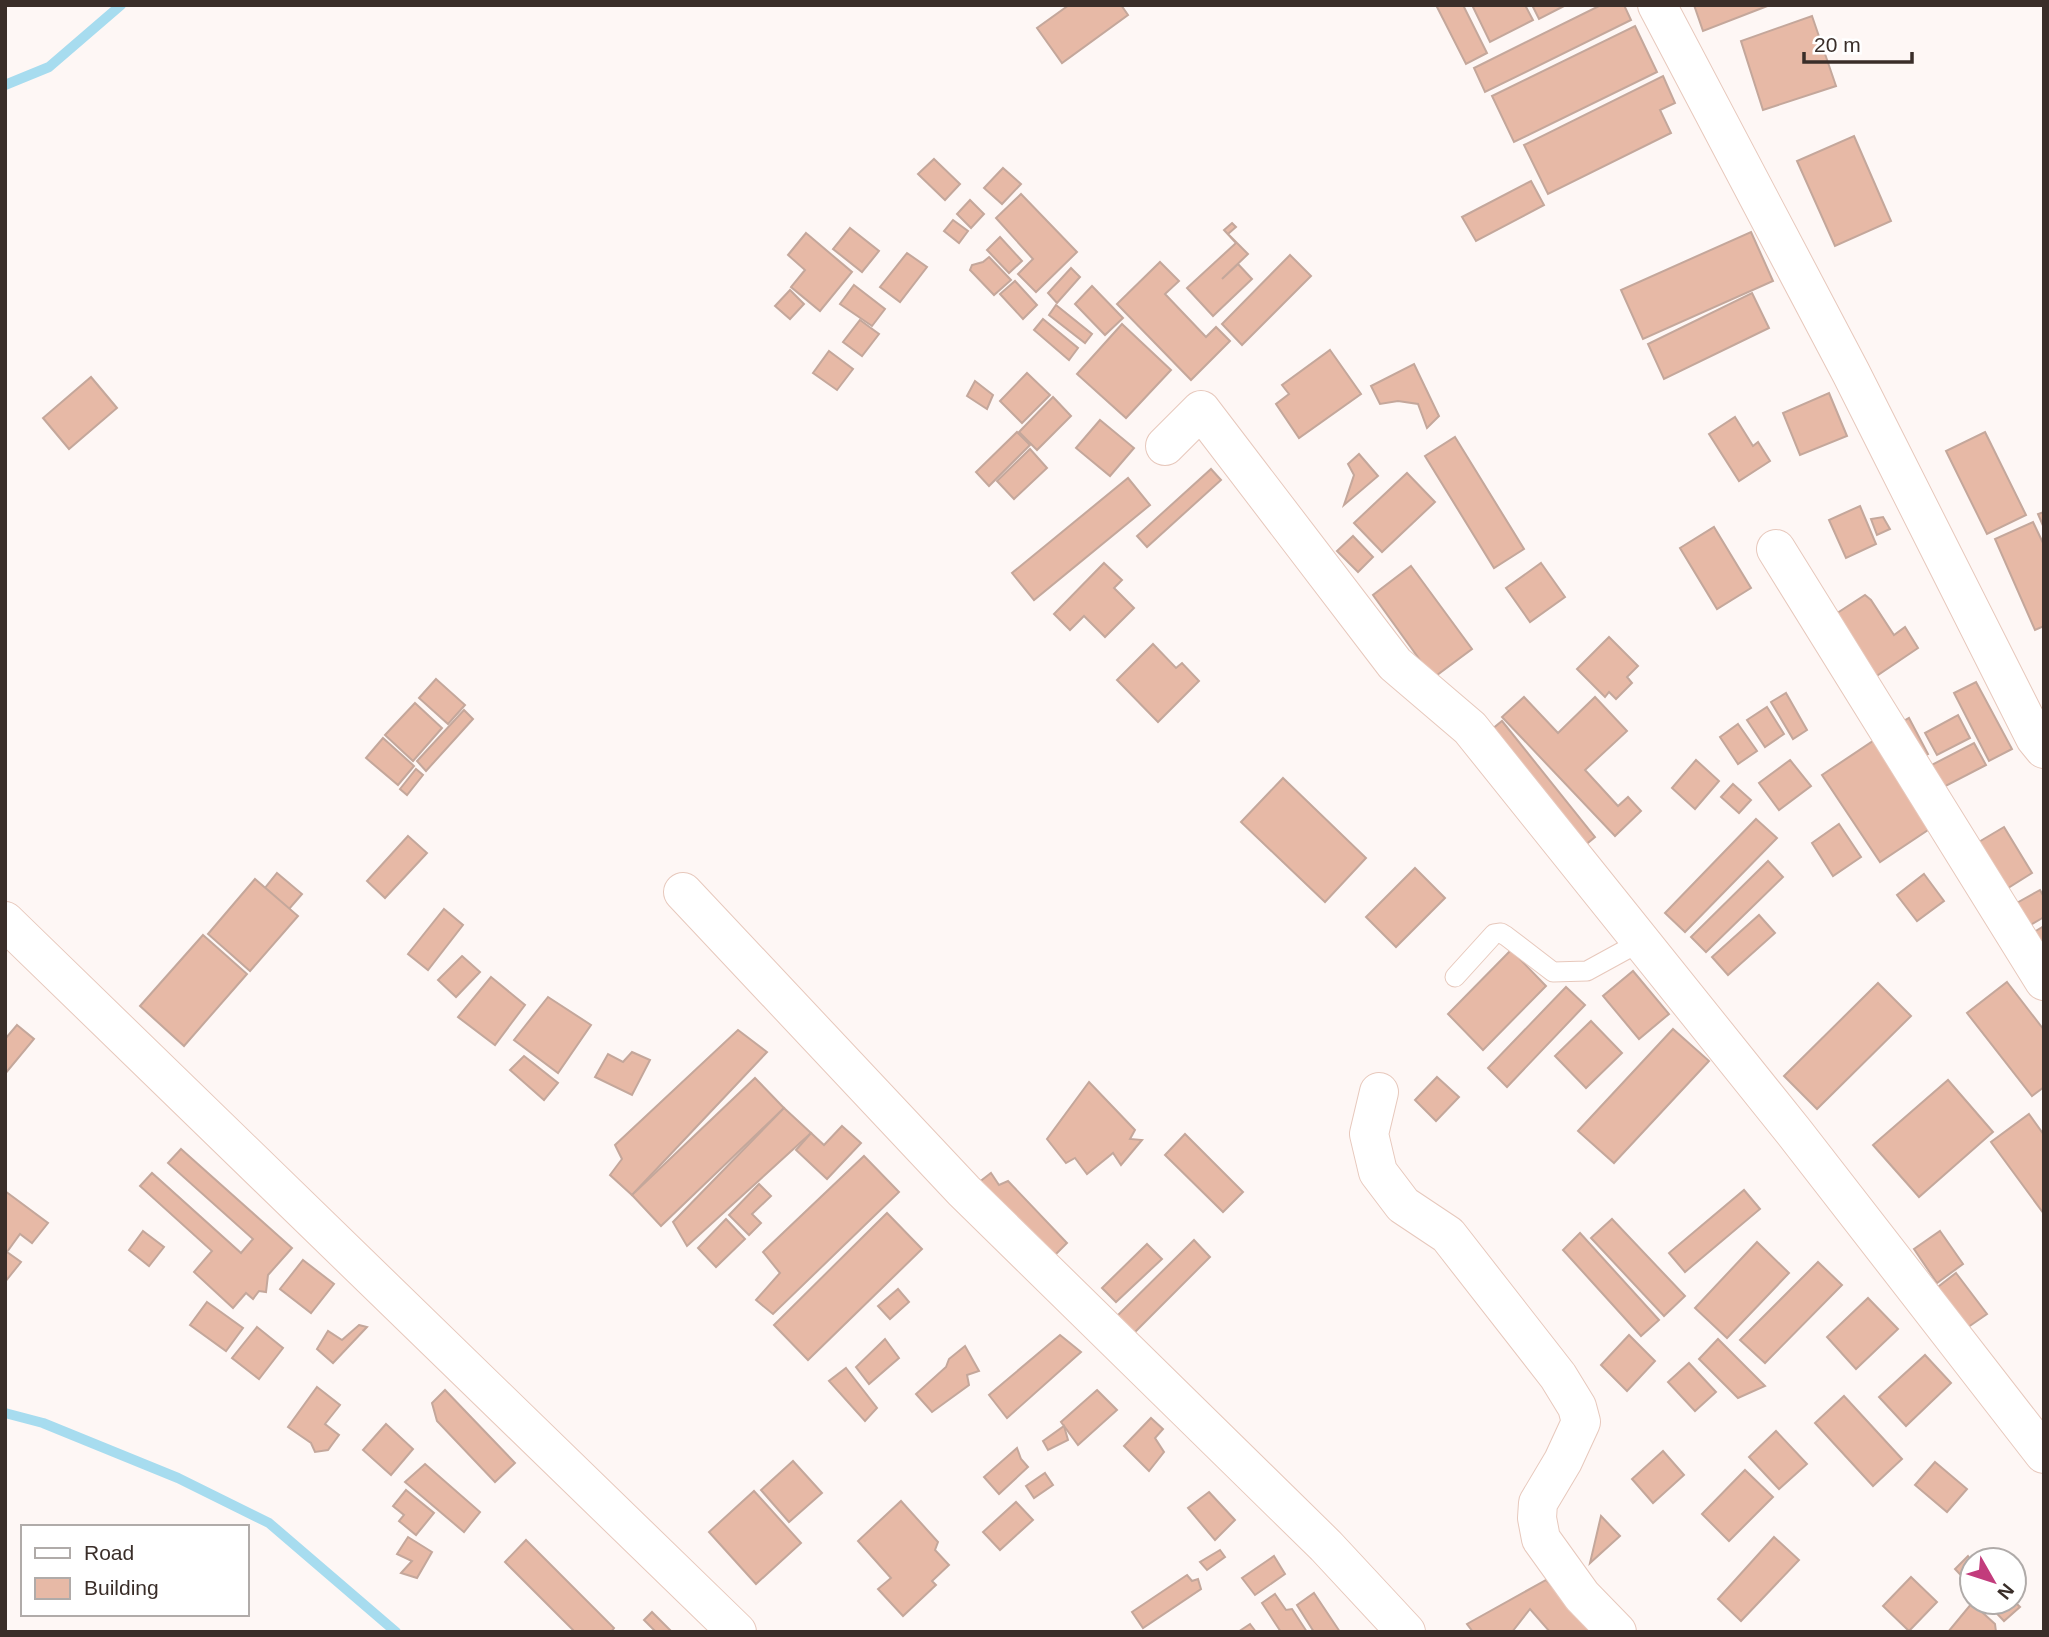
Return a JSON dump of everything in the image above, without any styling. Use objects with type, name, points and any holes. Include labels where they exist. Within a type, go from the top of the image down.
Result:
[{"type":"street","points":[[1657,5],[1851,373],[2035,738],[2044,749]]},
{"type":"street","points":[[1802,225],[1961,540],[2044,712]]},
{"type":"street","points":[[1165,446],[1200,410],[1395,664],[1470,728],[1794,1132],[2044,1454]]},
{"type":"street","points":[[1776,549],[2044,981]]},
{"type":"street","points":[[683,892],[964,1191],[1326,1546],[1406,1632]]},
{"type":"street","points":[[5,921],[737,1632]]},
{"type":"street","points":[[1379,1091],[1369,1134],[1378,1172],[1403,1205],[1448,1235],[1558,1376],[1577,1407],[1581,1422],[1563,1461],[1538,1503],[1537,1518],[1541,1539],[1582,1596],[1616,1632]]},
{"type":"lane","points":[[1455,977],[1494,934],[1502,933],[1553,972],[1587,971],[1640,942]]},
{"type":"building","points":[[1069,5],[1121,5],[1128,15],[1062,63],[1037,28]]},
{"type":"building","points":[[1436,5],[1463,5],[1487,53],[1466,64]]},
{"type":"building","points":[[1472,5],[1525,5],[1533,20],[1490,42]]},
{"type":"building","points":[[1532,5],[1566,5],[1539,19]]},
{"type":"building","points":[[1601,5],[1624,5],[1631,20],[1485,92],[1474,68]]},
{"type":"building","points":[[1694,5],[1770,5],[1703,31]]},
{"type":"building","points":[[1812,16],[1836,86],[1763,110],[1741,41]]},
{"type":"building","points":[[1635,26],[1657,72],[1514,142],[1492,96]]},
{"type":"building","points":[[1663,76],[1675,103],[1660,110],[1671,133],[1548,194],[1524,145]]},
{"type":"building","points":[[1854,136],[1891,221],[1835,246],[1797,161]]},
{"type":"building","points":[[934,159],[960,184],[945,200],[918,174]]},
{"type":"building","points":[[1003,168],[1021,184],[1002,204],[984,188]]},
{"type":"building","points":[[1531,181],[1544,205],[1476,241],[1462,217]]},
{"type":"building","points":[[1021,194],[1077,252],[1036,292],[1018,274],[1033,259],[996,218]]},
{"type":"building","points":[[970,200],[984,214],[971,228],[957,214]]},
{"type":"building","points":[[953,220],[968,231],[959,243],[944,231]]},
{"type":"building","points":[[1232,223],[1236,227],[1228,234],[1248,254],[1222,279],[1238,264],[1252,279],[1213,316],[1187,288],[1236,243],[1224,230]]},
{"type":"building","points":[[850,228],[879,251],[862,272],[833,249]]},
{"type":"building","points":[[1751,232],[1773,281],[1643,339],[1621,290]]},
{"type":"building","points":[[806,233],[852,272],[820,311],[791,287],[805,270],[788,255]]},
{"type":"building","points":[[1000,237],[1022,261],[1009,273],[987,250]]},
{"type":"building","points":[[907,253],[927,267],[900,302],[880,287]]},
{"type":"building","points":[[1290,255],[1311,276],[1242,345],[1222,324]]},
{"type":"building","points":[[989,257],[1011,280],[994,295],[970,270],[972,265]]},
{"type":"building","points":[[1160,262],[1179,281],[1165,294],[1206,337],[1216,327],[1230,341],[1191,380],[1117,304]]},
{"type":"building","points":[[1071,268],[1080,277],[1057,303],[1048,293]]},
{"type":"building","points":[[1015,281],[1037,305],[1023,319],[1000,294]]},
{"type":"building","points":[[854,285],[885,309],[872,326],[840,304]]},
{"type":"building","points":[[1092,286],[1123,318],[1105,335],[1075,304]]},
{"type":"building","points":[[790,290],[804,304],[790,319],[775,306]]},
{"type":"building","points":[[1752,293],[1769,328],[1664,379],[1648,344]]},
{"type":"building","points":[[1056,305],[1092,334],[1085,343],[1049,315]]},
{"type":"building","points":[[1043,319],[1078,348],[1069,360],[1034,330]]},
{"type":"building","points":[[860,320],[879,334],[862,356],[843,342]]},
{"type":"building","points":[[1122,324],[1171,370],[1126,418],[1077,374]]},
{"type":"building","points":[[1330,350],[1361,394],[1299,438],[1276,404],[1289,394],[1282,385]]},
{"type":"building","points":[[829,351],[853,369],[837,390],[813,373]]},
{"type":"building","points":[[1414,364],[1439,416],[1427,428],[1418,404],[1398,401],[1380,404],[1371,386]]},
{"type":"building","points":[[1027,373],[1050,395],[1022,423],[1000,401]]},
{"type":"building","points":[[91,377],[117,408],[69,449],[43,418]]},
{"type":"building","points":[[975,381],[993,395],[987,409],[967,396]]},
{"type":"building","points":[[1829,393],[1847,436],[1800,455],[1783,413]]},
{"type":"building","points":[[1053,397],[1071,416],[1037,450],[1019,432]]},
{"type":"building","points":[[1735,417],[1753,446],[1758,442],[1770,461],[1739,481],[1709,434]]},
{"type":"building","points":[[1100,420],[1134,448],[1110,476],[1076,448]]},
{"type":"building","points":[[1017,432],[1030,445],[989,486],[976,472]]},
{"type":"building","points":[[1985,432],[2026,515],[1987,534],[1946,451]]},
{"type":"building","points":[[1455,437],[1524,549],[1494,568],[1425,456]]},
{"type":"building","points":[[1030,449],[1047,468],[1014,499],[997,481]]},
{"type":"building","points":[[1359,454],[1378,476],[1344,505],[1354,475],[1348,464]]},
{"type":"building","points":[[1211,469],[1221,480],[1147,547],[1137,536]]},
{"type":"building","points":[[1407,473],[1435,502],[1382,552],[1354,523]]},
{"type":"building","points":[[1128,478],[1150,505],[1034,600],[1012,573]]},
{"type":"building","points":[[1860,506],[1876,544],[1846,558],[1829,520]]},
{"type":"building","points":[[2044,512],[2044,528],[2038,514]]},
{"type":"building","points":[[1883,517],[1890,529],[1877,535],[1871,519]]},
{"type":"building","points":[[2033,522],[2044,545],[2044,626],[2035,630],[1995,539]]},
{"type":"building","points":[[1714,527],[1751,588],[1717,609],[1680,548]]},
{"type":"building","points":[[1353,536],[1373,557],[1358,572],[1337,551]]},
{"type":"building","points":[[1104,563],[1122,580],[1114,588],[1134,608],[1105,637],[1084,616],[1070,630],[1054,614]]},
{"type":"building","points":[[1541,563],[1565,597],[1530,622],[1506,588]]},
{"type":"building","points":[[1411,566],[1472,649],[1433,678],[1373,595]]},
{"type":"building","points":[[1865,595],[1894,635],[1905,627],[1918,648],[1869,681],[1828,619]]},
{"type":"building","points":[[1609,637],[1638,666],[1627,677],[1632,683],[1616,699],[1609,692],[1605,697],[1577,669]]},
{"type":"building","points":[[1153,644],[1176,668],[1182,663],[1199,681],[1158,722],[1117,680]]},
{"type":"building","points":[[436,679],[465,705],[448,724],[419,698]]},
{"type":"building","points":[[1976,682],[2012,749],[1989,761],[1954,693]]},
{"type":"building","points":[[1786,693],[1807,730],[1793,739],[1771,702]]},
{"type":"building","points":[[1524,697],[1558,733],[1595,697],[1627,731],[1585,770],[1618,806],[1628,797],[1641,811],[1615,836],[1502,717]]},
{"type":"building","points":[[415,703],[442,728],[413,761],[385,735]]},
{"type":"building","points":[[1767,707],[1784,734],[1765,747],[1747,720]]},
{"type":"building","points":[[464,710],[473,719],[426,771],[417,761]]},
{"type":"building","points":[[1958,715],[1970,738],[1937,755],[1925,733]]},
{"type":"building","points":[[1909,718],[1928,754],[1915,761],[1895,726]]},
{"type":"building","points":[[1502,721],[1595,837],[1578,851],[1485,735]]},
{"type":"building","points":[[1738,724],[1757,751],[1738,764],[1720,737]]},
{"type":"building","points":[[383,738],[414,766],[398,785],[366,758]]},
{"type":"building","points":[[1873,741],[1931,828],[1880,862],[1822,775]]},
{"type":"building","points":[[1974,743],[1986,765],[1936,791],[1924,769]]},
{"type":"building","points":[[1696,760],[1719,781],[1695,809],[1672,788]]},
{"type":"building","points":[[1790,760],[1811,786],[1779,810],[1759,783]]},
{"type":"building","points":[[416,769],[423,775],[407,795],[400,789]]},
{"type":"building","points":[[1283,778],[1366,858],[1325,902],[1241,822]]},
{"type":"building","points":[[1733,784],[1751,800],[1739,813],[1721,797]]},
{"type":"building","points":[[1756,819],[1777,838],[1685,932],[1665,913]]},
{"type":"building","points":[[1839,824],[1861,857],[1833,876],[1812,843]]},
{"type":"building","points":[[2004,827],[2032,873],[2000,893],[1972,846]]},
{"type":"building","points":[[408,836],[427,853],[385,898],[367,881]]},
{"type":"building","points":[[1768,861],[1783,877],[1706,952],[1691,937]]},
{"type":"building","points":[[1415,868],[1445,898],[1396,947],[1366,917]]},
{"type":"building","points":[[277,873],[302,894],[289,909],[265,888]]},
{"type":"building","points":[[1924,874],[1944,901],[1917,921],[1897,895]]},
{"type":"building","points":[[255,879],[298,916],[250,971],[208,934]]},
{"type":"building","points":[[2040,890],[2044,897],[2044,917],[2027,927],[2013,905]]},
{"type":"building","points":[[444,909],[463,925],[428,970],[408,954]]},
{"type":"building","points":[[1759,915],[1775,933],[1728,975],[1712,957]]},
{"type":"building","points":[[2044,926],[2044,950],[2034,932]]},
{"type":"building","points":[[203,935],[247,974],[184,1046],[140,1006]]},
{"type":"building","points":[[1511,950],[1546,986],[1483,1050],[1448,1014]]},
{"type":"building","points":[[462,956],[480,972],[456,997],[438,980]]},
{"type":"building","points":[[1633,971],[1669,1014],[1639,1039],[1603,996]]},
{"type":"building","points":[[491,977],[525,1005],[495,1045],[458,1017]]},
{"type":"building","points":[[2007,982],[2044,1030],[2044,1087],[2032,1096],[1967,1013]]},
{"type":"building","points":[[1878,983],[1911,1016],[1817,1109],[1784,1076]]},
{"type":"building","points":[[1566,987],[1585,1005],[1507,1087],[1488,1068]]},
{"type":"building","points":[[548,997],[591,1025],[558,1073],[514,1040]]},
{"type":"building","points":[[1591,1021],[1622,1053],[1586,1088],[1555,1056]]},
{"type":"building","points":[[17,1025],[34,1039],[5,1074],[5,1039]]},
{"type":"building","points":[[1673,1029],[1709,1061],[1614,1163],[1578,1131]]},
{"type":"building","points":[[738,1030],[767,1052],[632,1195],[610,1175],[622,1159],[615,1145]]},
{"type":"building","points":[[632,1052],[650,1060],[632,1095],[595,1077],[608,1054],[623,1062]]},
{"type":"building","points":[[524,1056],[558,1083],[544,1100],[510,1070]]},
{"type":"building","points":[[1437,1077],[1459,1097],[1436,1121],[1415,1100]]},
{"type":"building","points":[[755,1078],[784,1108],[661,1226],[632,1195]]},
{"type":"building","points":[[1948,1080],[1993,1132],[1919,1197],[1873,1145]]},
{"type":"building","points":[[1089,1082],[1135,1130],[1130,1139],[1142,1140],[1121,1165],[1113,1153],[1087,1174],[1075,1158],[1066,1163],[1047,1139]]},
{"type":"building","points":[[784,1108],[811,1133],[687,1246],[673,1222]]},
{"type":"building","points":[[2029,1114],[2044,1135],[2044,1214],[1991,1142]]},
{"type":"building","points":[[842,1126],[861,1143],[827,1179],[796,1150],[811,1133],[824,1145]]},
{"type":"building","points":[[1185,1134],[1243,1192],[1223,1212],[1165,1155]]},
{"type":"building","points":[[181,1149],[292,1248],[268,1275],[266,1292],[259,1291],[253,1299],[246,1293],[233,1308],[194,1272],[212,1251],[140,1186],[152,1173],[241,1253],[253,1239],[168,1163]]},
{"type":"building","points":[[864,1156],[899,1192],[773,1314],[756,1300],[780,1273],[763,1252]]},
{"type":"building","points":[[991,1173],[999,1185],[1008,1181],[1067,1243],[1047,1263],[974,1186]]},
{"type":"building","points":[[759,1184],[771,1196],[752,1214],[761,1223],[749,1235],[729,1215]]},
{"type":"building","points":[[1744,1190],[1760,1209],[1685,1272],[1669,1253]]},
{"type":"building","points":[[5,1191],[48,1223],[32,1243],[20,1234],[7,1252],[21,1262],[5,1282]]},
{"type":"building","points":[[887,1213],[922,1249],[808,1360],[774,1325]]},
{"type":"building","points":[[726,1219],[745,1239],[716,1267],[698,1248]]},
{"type":"building","points":[[1612,1219],[1685,1296],[1664,1316],[1591,1238]]},
{"type":"building","points":[[143,1231],[164,1247],[149,1266],[129,1250]]},
{"type":"building","points":[[1940,1231],[1963,1264],[1937,1283],[1914,1249]]},
{"type":"building","points":[[1580,1233],[1659,1320],[1641,1336],[1563,1250]]},
{"type":"building","points":[[1194,1240],[1210,1257],[1130,1337],[1113,1320]]},
{"type":"building","points":[[1757,1242],[1789,1273],[1727,1338],[1695,1308]]},
{"type":"building","points":[[1147,1244],[1162,1259],[1116,1302],[1102,1288]]},
{"type":"building","points":[[303,1260],[334,1284],[311,1313],[280,1289]]},
{"type":"building","points":[[1818,1262],[1842,1285],[1765,1363],[1740,1340]]},
{"type":"building","points":[[1956,1273],[1987,1314],[1964,1330],[1934,1290]]},
{"type":"building","points":[[898,1289],[909,1302],[890,1319],[878,1306]]},
{"type":"building","points":[[1868,1298],[1898,1329],[1856,1369],[1827,1337]]},
{"type":"building","points":[[207,1302],[243,1328],[226,1351],[190,1325]]},
{"type":"building","points":[[359,1325],[367,1327],[333,1363],[317,1349],[328,1331],[342,1340]]},
{"type":"building","points":[[257,1327],[283,1348],[259,1379],[232,1358]]},
{"type":"building","points":[[1060,1335],[1081,1352],[1007,1418],[989,1395]]},
{"type":"building","points":[[1629,1335],[1655,1361],[1627,1391],[1601,1365]]},
{"type":"building","points":[[885,1339],[899,1358],[869,1384],[856,1367]]},
{"type":"building","points":[[1718,1339],[1765,1386],[1738,1398],[1699,1359]]},
{"type":"building","points":[[965,1346],[979,1371],[967,1375],[969,1385],[932,1412],[916,1394]]},
{"type":"building","points":[[1925,1355],[1951,1383],[1906,1426],[1879,1397]]},
{"type":"building","points":[[1689,1363],[1716,1392],[1695,1411],[1668,1382]]},
{"type":"building","points":[[846,1368],[877,1408],[865,1421],[829,1381]]},
{"type":"building","points":[[317,1387],[340,1405],[325,1424],[339,1435],[328,1450],[315,1452],[311,1443],[288,1427]]},
{"type":"building","points":[[445,1390],[515,1463],[495,1482],[437,1421],[432,1403]]},
{"type":"building","points":[[1097,1390],[1117,1410],[1078,1445],[1061,1422]]},
{"type":"building","points":[[1844,1396],[1902,1459],[1873,1486],[1815,1423]]},
{"type":"building","points":[[1151,1418],[1163,1429],[1155,1438],[1164,1452],[1149,1471],[1124,1446]]},
{"type":"building","points":[[386,1424],[413,1449],[391,1475],[363,1450]]},
{"type":"building","points":[[1064,1426],[1068,1440],[1048,1450],[1043,1441]]},
{"type":"building","points":[[1776,1431],[1807,1464],[1779,1489],[1749,1457]]},
{"type":"building","points":[[1017,1448],[1028,1467],[999,1494],[984,1477]]},
{"type":"building","points":[[1663,1451],[1684,1475],[1653,1503],[1632,1479]]},
{"type":"building","points":[[793,1461],[822,1493],[789,1522],[761,1490]]},
{"type":"building","points":[[1935,1462],[1967,1489],[1947,1512],[1915,1485]]},
{"type":"building","points":[[425,1464],[480,1512],[464,1532],[405,1482]]},
{"type":"building","points":[[1745,1470],[1773,1497],[1729,1541],[1702,1514]]},
{"type":"building","points":[[1045,1473],[1053,1485],[1034,1498],[1026,1486]]},
{"type":"building","points":[[406,1490],[434,1513],[416,1535],[399,1521],[404,1515],[393,1506]]},
{"type":"building","points":[[754,1491],[801,1543],[756,1584],[709,1532]]},
{"type":"building","points":[[1209,1492],[1235,1520],[1215,1540],[1188,1508]]},
{"type":"building","points":[[901,1501],[938,1542],[935,1550],[949,1565],[932,1581],[936,1585],[903,1616],[878,1589],[891,1578],[858,1541]]},
{"type":"building","points":[[1016,1502],[1033,1520],[1000,1550],[983,1532]]},
{"type":"building","points":[[1601,1516],[1620,1536],[1590,1563]]},
{"type":"building","points":[[408,1537],[432,1552],[417,1578],[401,1573],[412,1561],[397,1554]]},
{"type":"building","points":[[1774,1537],[1799,1560],[1741,1621],[1718,1599]]},
{"type":"building","points":[[526,1540],[614,1628],[611,1632],[575,1632],[505,1562]]},
{"type":"building","points":[[1220,1550],[1225,1557],[1207,1570],[1200,1562]]},
{"type":"building","points":[[1274,1556],[1285,1574],[1255,1595],[1242,1578]]},
{"type":"building","points":[[1187,1575],[1192,1581],[1198,1579],[1201,1589],[1143,1628],[1132,1612]]},
{"type":"building","points":[[1911,1577],[1937,1602],[1909,1631],[1883,1606]]},
{"type":"building","points":[[1546,1580],[1593,1632],[1550,1632],[1530,1609],[1512,1632],[1473,1632],[1467,1624]]},
{"type":"building","points":[[1314,1593],[1340,1632],[1314,1632],[1297,1605]]},
{"type":"building","points":[[1275,1594],[1286,1610],[1292,1609],[1307,1632],[1281,1632],[1262,1603]]},
{"type":"building","points":[[652,1612],[672,1632],[652,1632],[654,1630],[644,1620]]},
{"type":"building","points":[[1961,1616],[1986,1616],[1995,1624],[1996,1632],[1948,1632]]},
{"type":"building","points":[[1250,1624],[1256,1632],[1238,1632]]},
{"type":"waterway","points":[[5,85],[49,67],[121,5]]},
{"type":"waterway","points":[[5,1413],[43,1423],[178,1478],[269,1523],[396,1632]]}]
